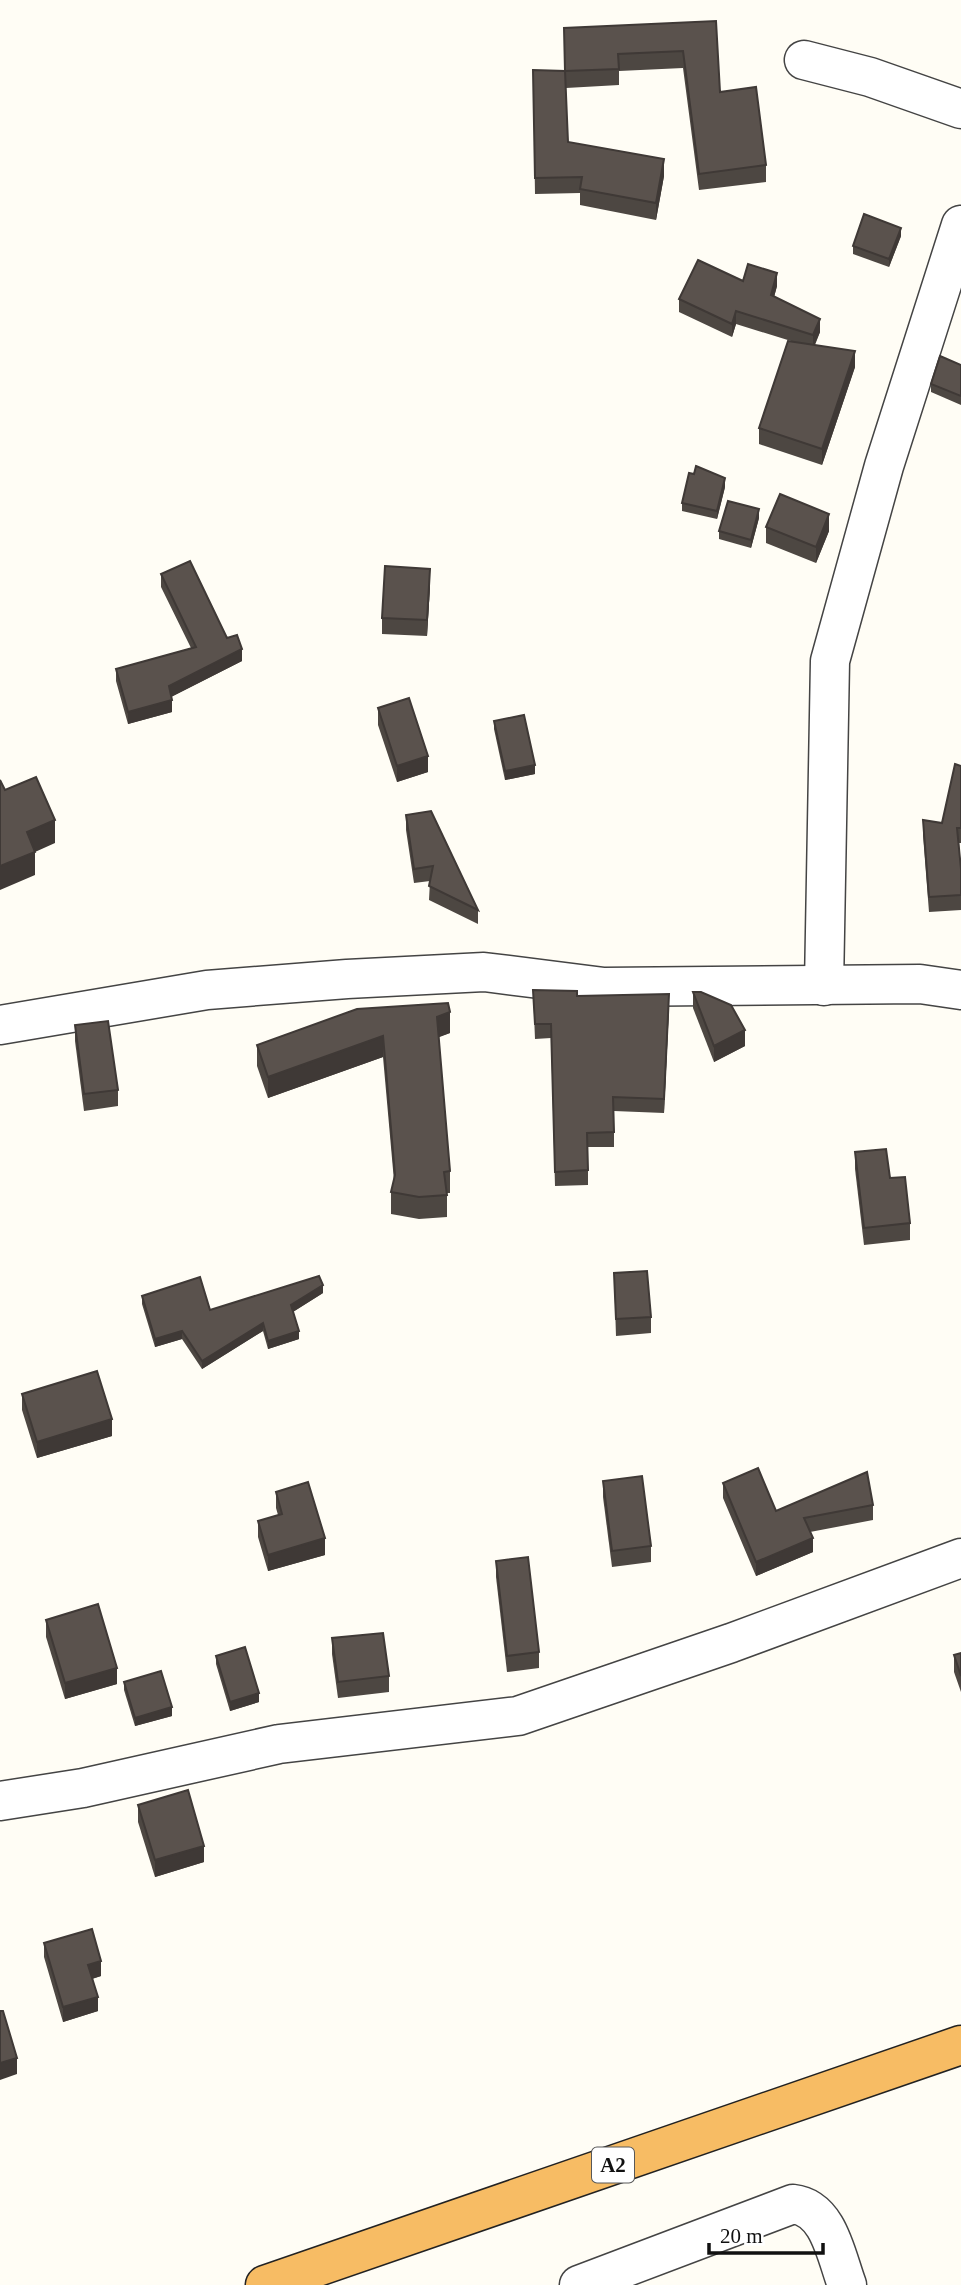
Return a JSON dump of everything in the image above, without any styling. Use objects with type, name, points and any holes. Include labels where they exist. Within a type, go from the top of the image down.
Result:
[{"type":"highway","name":"A2","points":[[265,2285],[961,2045]]},
{"type":"street","points":[[804,61],[870,77],[961,109]]},
{"type":"street","points":[[824,986],[830,662],[884,466],[961,225]]},
{"type":"street","points":[[0,1025],[207,990],[484,972],[604,987],[920,984],[961,990]]},
{"type":"street","points":[[0,1801],[83,1788],[279,1744],[518,1716],[731,1643],[961,1558]]},
{"type":"street","points":[[579,2285],[793,2204],[811,2209],[823,2220],[847,2285]]},
{"type":"building","points":[[716,21],[720,92],[756,87],[766,165],[699,174],[683,51],[618,54],[619,69],[565,71],[564,28]]},
{"type":"building","points":[[533,70],[565,71],[568,142],[664,159],[656,203],[580,189],[582,177],[535,178]]},
{"type":"building","points":[[864,214],[901,228],[889,259],[853,246]]},
{"type":"building","points":[[698,260],[743,281],[748,264],[777,273],[771,295],[820,319],[813,335],[736,311],[732,324],[679,299]]},
{"type":"building","points":[[788,341],[855,351],[822,449],[759,428]]},
{"type":"building","points":[[940,356],[961,365],[961,396],[931,384]]},
{"type":"building","points":[[696,466],[725,478],[717,511],[682,503],[689,473],[694,474]]},
{"type":"building","points":[[780,494],[829,514],[816,547],[766,527]]},
{"type":"building","points":[[728,501],[759,509],[751,540],[719,531]]},
{"type":"building","points":[[190,561],[227,638],[237,635],[242,649],[169,686],[172,700],[128,712],[116,669],[196,647],[161,574]]},
{"type":"building","points":[[385,566],[430,569],[427,620],[382,618]]},
{"type":"building","points":[[409,698],[428,756],[397,766],[378,708]]},
{"type":"building","points":[[524,715],[535,765],[505,771],[494,721]]},
{"type":"building","points":[[955,764],[961,766],[961,828],[957,828],[961,895],[929,897],[923,820],[942,823]]},
{"type":"building","points":[[36,777],[55,820],[27,832],[35,852],[0,866],[0,780],[5,790]]},
{"type":"building","points":[[431,811],[478,910],[429,886],[433,866],[414,869],[406,815]]},
{"type":"building","points":[[533,990],[577,991],[577,996],[669,994],[664,1099],[613,1097],[614,1132],[587,1133],[588,1170],[555,1172],[551,1024],[535,1024]]},
{"type":"building","points":[[693,992],[701,992],[731,1005],[745,1030],[714,1046]]},
{"type":"building","points":[[448,1003],[450,1012],[437,1017],[450,1171],[444,1172],[447,1195],[419,1197],[391,1192],[395,1175],[383,1036],[268,1077],[257,1045],[357,1009]]},
{"type":"building","points":[[108,1021],[118,1090],[84,1094],[75,1025]]},
{"type":"building","points":[[886,1149],[890,1178],[905,1177],[910,1223],[864,1228],[855,1152]]},
{"type":"building","points":[[647,1271],[651,1317],[616,1319],[614,1273]]},
{"type":"building","points":[[319,1276],[323,1285],[291,1305],[299,1331],[268,1341],[263,1323],[202,1361],[182,1331],[155,1339],[142,1296],[200,1277],[210,1310]]},
{"type":"building","points":[[97,1371],[112,1419],[37,1442],[22,1394]]},
{"type":"building","points":[[758,1468],[776,1511],[867,1472],[873,1505],[804,1518],[813,1538],[756,1562],[723,1483]]},
{"type":"building","points":[[642,1476],[651,1546],[612,1551],[603,1481]]},
{"type":"building","points":[[308,1482],[325,1538],[268,1555],[258,1521],[282,1514],[276,1492]]},
{"type":"building","points":[[528,1557],[539,1652],[507,1656],[496,1561]]},
{"type":"building","points":[[98,1604],[117,1668],[65,1683],[46,1620]]},
{"type":"building","points":[[383,1633],[389,1676],[338,1682],[332,1638]]},
{"type":"building","points":[[245,1647],[259,1693],[230,1702],[216,1656]]},
{"type":"building","points":[[961,1653],[961,1676],[954,1655]]},
{"type":"building","points":[[161,1671],[172,1707],[135,1718],[124,1682]]},
{"type":"building","points":[[188,1790],[204,1846],[155,1860],[138,1805]]},
{"type":"building","points":[[92,1929],[101,1961],[88,1965],[98,1997],[63,2007],[44,1943]]},
{"type":"building","points":[[0,2011],[3,2011],[17,2058],[0,2063]]}]
